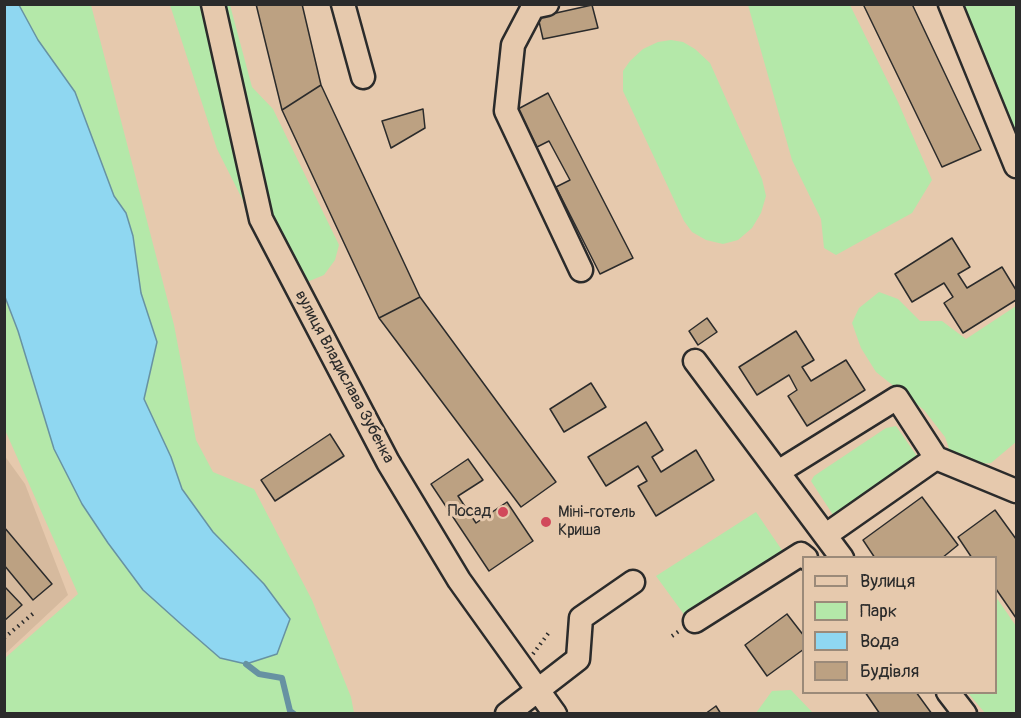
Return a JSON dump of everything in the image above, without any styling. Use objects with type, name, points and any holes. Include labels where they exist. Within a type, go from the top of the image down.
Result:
[{"type":"street","name":"вулиця Владислава Зубенка","points":[[213,4],[261,219],[388,462],[459,580],[555,714]]},
{"type":"street","points":[[343,4],[363,77]]},
{"type":"street","points":[[547,4],[533,7],[513,45],[506,111],[581,270]]},
{"type":"street","points":[[950,4],[1017,166]]},
{"type":"street","points":[[695,361],[841,556]]},
{"type":"street","points":[[778,472],[897,398],[936,458],[1017,491]]},
{"type":"street","points":[[825,535],[936,458]]},
{"type":"street","points":[[695,621],[801,554],[804,556]]},
{"type":"street","points":[[507,714],[578,659],[581,618],[633,582]]},
{"type":"street","points":[[949,694],[965,714]]},
{"type":"path","points":[[4,638],[35,612]]},
{"type":"path","points":[[540,646],[550,631]]},
{"type":"shaded area","points":[[4,455],[25,484],[68,595],[5,654]]},
{"type":"green space","points":[[19,5],[91,5],[174,325],[196,440],[213,472],[254,489],[312,600],[351,697],[354,713],[5,713],[5,658],[78,594],[5,430],[4,297],[18,331],[54,449],[82,504],[145,592],[220,658],[264,584],[213,532],[182,489],[171,457],[144,399],[157,342],[141,293],[133,236],[126,213],[114,196],[75,92],[38,40]]},
{"type":"green space","points":[[170,5],[230,5],[252,87],[273,109],[339,245],[335,260],[324,275],[289,287],[217,149]]},
{"type":"green space","points":[[748,5],[850,5],[898,102],[932,180],[912,213],[836,255],[824,248],[821,219],[792,160]]},
{"type":"green space","points":[[954,5],[1016,5],[1016,143]]},
{"type":"green space","points":[[671,40],[683,42],[695,49],[710,63],[762,179],[766,196],[761,213],[752,228],[738,240],[723,244],[706,240],[692,232],[684,221],[623,91],[623,71],[630,61],[643,49],[658,42]]},
{"type":"green space","points":[[879,292],[898,299],[920,321],[942,321],[966,339],[1016,306],[1016,442],[991,463],[964,465],[952,457],[945,437],[924,410],[876,372],[861,348],[852,323],[859,308]]},
{"type":"green space","points":[[896,426],[919,459],[837,521],[811,481],[814,476],[886,428]]},
{"type":"green space","points":[[756,512],[790,562],[691,624],[656,576]]},
{"type":"green space","points":[[997,598],[1016,626],[1016,713],[985,713],[969,694],[997,694]]},
{"type":"green space","points":[[791,690],[813,713],[756,713],[772,691]]},
{"type":"water","points":[[4,5],[19,5],[38,40],[75,92],[114,196],[126,213],[133,236],[141,293],[157,342],[144,399],[171,457],[182,489],[213,532],[264,584],[290,619],[277,654],[246,664],[220,658],[143,590],[82,504],[54,449],[18,331],[5,297]]},
{"type":"building","points":[[256,4],[302,4],[321,85],[282,110]]},
{"type":"building","points":[[863,4],[912,4],[981,150],[942,167]]},
{"type":"building","points":[[592,5],[598,28],[543,39],[538,17]]},
{"type":"building","points":[[321,85],[420,297],[379,318],[282,110]]},
{"type":"building","points":[[548,93],[633,258],[600,274],[556,187],[570,180],[549,141],[537,147],[518,109]]},
{"type":"building","points":[[423,109],[425,128],[391,148],[382,121]]},
{"type":"building","points":[[952,238],[970,267],[958,274],[967,288],[1002,267],[1016,290],[1016,300],[963,333],[944,303],[953,297],[944,283],[912,302],[895,274]]},
{"type":"building","points":[[420,297],[556,482],[521,507],[379,318]]},
{"type":"building","points":[[707,318],[717,332],[698,345],[689,331]]},
{"type":"building","points":[[796,331],[814,360],[802,367],[811,381],[846,360],[865,390],[807,426],[788,396],[797,390],[789,375],[757,395],[739,367]]},
{"type":"building","points":[[591,383],[606,407],[564,432],[550,409]]},
{"type":"building","points":[[646,422],[663,450],[652,457],[661,472],[696,450],[714,480],[656,516],[638,486],[647,481],[638,466],[606,486],[588,457]]},
{"type":"building","points":[[330,434],[344,456],[275,501],[261,480]]},
{"type":"building","name":"Посад","points":[[468,459],[483,480],[458,496],[476,523],[507,502],[533,541],[489,571],[431,484]]},
{"type":"building","points":[[922,497],[958,545],[944,556],[874,556],[863,540]]},
{"type":"building","points":[[995,510],[1016,539],[1016,618],[997,590],[997,556],[971,556],[958,537]]},
{"type":"building","points":[[4,527],[52,584],[33,600],[4,565]]},
{"type":"building","points":[[4,586],[22,605],[4,621]]},
{"type":"building","points":[[787,614],[802,633],[802,650],[767,676],[745,645]]},
{"type":"building","points":[[866,694],[917,694],[932,714],[880,714]]},
{"type":"building","points":[[716,706],[721,714],[705,714]]},
{"type":"waterway","points":[[246,664],[259,674],[282,678],[290,711],[294,714]]},
{"type":"place","name":"Посад","points":[[503,512]]},
{"type":"place","name":"Міні-готель Криша","points":[[546,522]]}]
